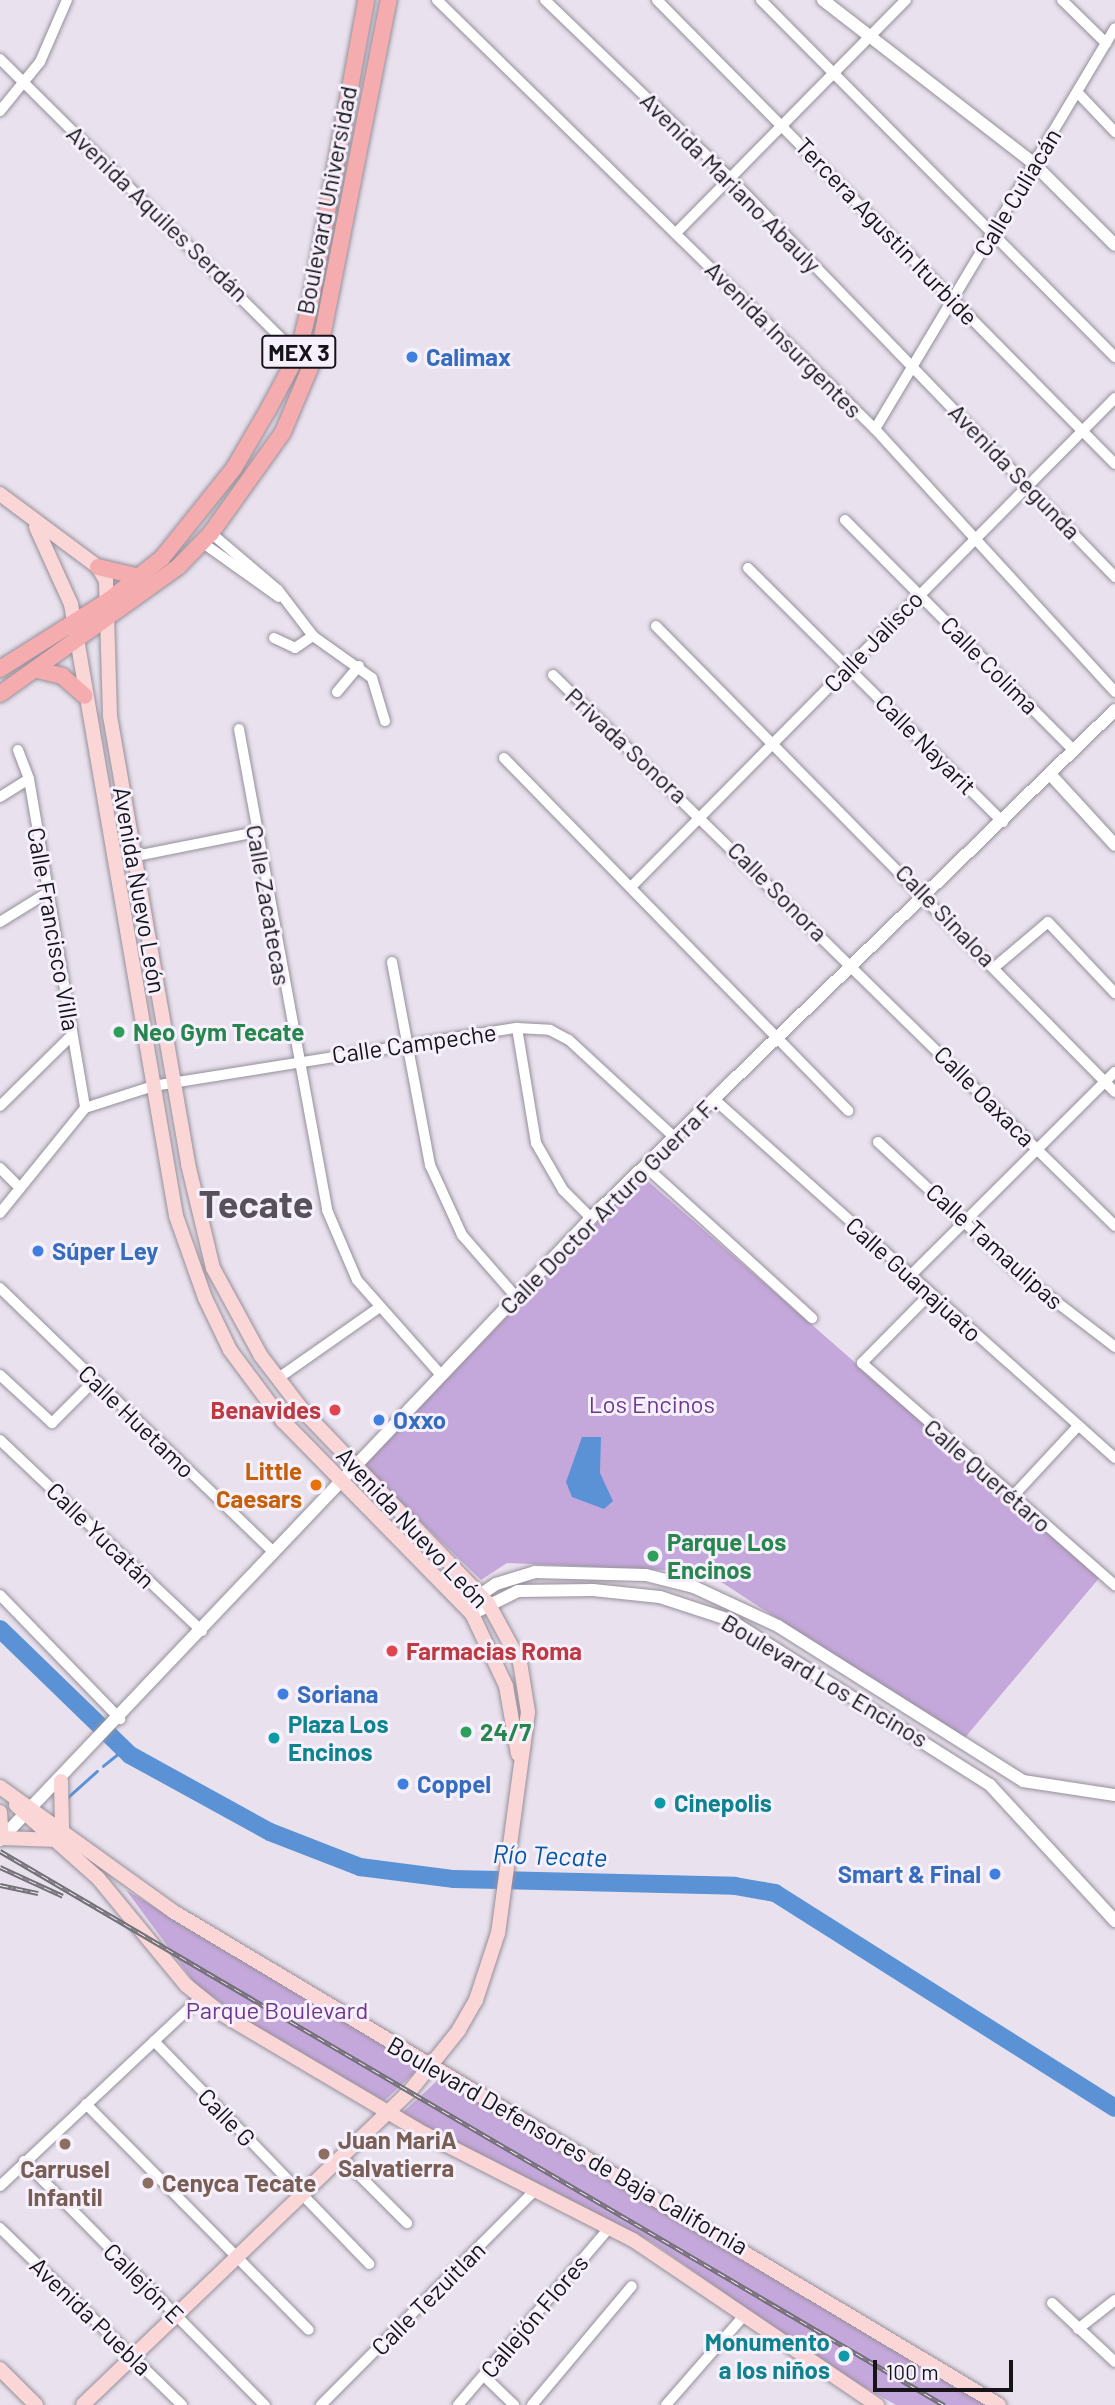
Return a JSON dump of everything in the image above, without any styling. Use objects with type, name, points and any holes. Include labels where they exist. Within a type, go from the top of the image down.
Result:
[{"type":"main road","name":"Boulevard Universidad","points":[[0,669],[109,600],[140,577],[183,536],[234,468],[298,354],[366,0]]},
{"type":"main road","name":"Boulevard Universidad","points":[[0,694],[108,621],[207,538],[283,432],[312,371],[389,0]]},
{"type":"main road","points":[[0,494],[98,567],[140,577]]},
{"type":"main road","name":"Avenida Nuevo León","points":[[33,520],[65,582],[78,643],[176,1216],[216,1324],[261,1395],[469,1609],[506,1686],[520,1769]]},
{"type":"main road","points":[[98,567],[109,600]]},
{"type":"main road","name":"Avenida Nuevo León","points":[[109,600],[110,716],[173,1083],[213,1268],[277,1379],[484,1598],[526,1686],[520,1769]]},
{"type":"main road","points":[[37,670],[62,676],[85,696]]},
{"type":"main road","points":[[83,2405],[434,2067],[476,2000],[502,1905],[520,1769]]},
{"type":"main road","points":[[0,1812],[1,1839],[60,1835],[61,1781]]},
{"type":"main road","name":"Boulevard Defensores de Baja California","points":[[0,1790],[31,1810],[60,1835],[174,1912],[999,2405]]},
{"type":"main road","name":"Boulevard Defensores de Baja California","points":[[60,1835],[118,1899],[200,1998],[387,2113],[534,2191],[610,2227],[682,2270],[742,2318],[877,2405]]},
{"type":"main road","points":[[0,2369],[36,2405]]},
{"type":"street","points":[[0,111],[25,83],[67,0]]},
{"type":"street","name":"Avenida Insurgentes","points":[[437,0],[677,232],[875,429],[1115,692]]},
{"type":"street","name":"Avenida Mariano Abauly","points":[[545,0],[729,177],[914,366]]},
{"type":"street","name":"Tercera Agustin Iturbide","points":[[657,0],[1115,464]]},
{"type":"street","points":[[761,0],[993,229],[1115,357]]},
{"type":"street","points":[[822,0],[1032,162],[1115,245]]},
{"type":"street","points":[[677,232],[906,0]]},
{"type":"street","points":[[1062,0],[1106,43]]},
{"type":"street","name":"Calle Culiacán","points":[[875,429],[1032,162],[1078,93],[1115,28]]},
{"type":"street","name":"Avenida Aquiles Serdán","points":[[0,59],[298,354],[312,371]]},
{"type":"street","points":[[1078,93],[1115,132]]},
{"type":"street","name":"Avenida Segunda","points":[[914,366],[1115,577]]},
{"type":"street","name":"Calle Jalisco","points":[[632,886],[919,594],[972,536],[1083,432],[1115,398]]},
{"type":"street","name":"Calle Colima","points":[[845,520],[1074,751]]},
{"type":"street","points":[[207,538],[286,599],[313,636],[359,666],[379,690],[385,721]]},
{"type":"street","name":"Calle Nayarit","points":[[748,568],[1003,821]]},
{"type":"street","name":"Calle Sinaloa","points":[[656,626],[929,897],[1115,1091]]},
{"type":"street","points":[[274,638],[295,648],[313,636]]},
{"type":"street","points":[[337,691],[359,666]]},
{"type":"street","name":"Privada Sonora","points":[[553,675],[701,815]]},
{"type":"street","name":"Calle Doctor Arturo Guerra F.","points":[[1,1839],[85,1757],[274,1553],[592,1218],[929,897],[1115,710]]},
{"type":"street","name":"Calle Zacatecas","points":[[239,729],[297,1061],[327,1210],[351,1269],[377,1309],[442,1376]]},
{"type":"street","name":"Calle Francisco Villa","points":[[18,750],[29,779],[86,1108]]},
{"type":"street","points":[[504,758],[632,886],[848,1111]]},
{"type":"street","points":[[1050,774],[1115,845]]},
{"type":"street","points":[[0,797],[29,779]]},
{"type":"street","name":"Calle Sonora","points":[[701,815],[855,967]]},
{"type":"street","points":[[135,856],[256,832]]},
{"type":"street","points":[[0,922],[47,893]]},
{"type":"street","points":[[996,966],[1041,923],[1050,924],[1115,993]]},
{"type":"street","points":[[392,962],[405,1044],[444,1204],[516,1297]]},
{"type":"street","name":"Calle Oaxaca","points":[[855,967],[1115,1226]]},
{"type":"street","points":[[517,1028],[536,1143],[557,1182],[592,1218]]},
{"type":"street","name":"Calle Campeche","points":[[86,1108],[153,1086],[517,1028],[550,1030],[569,1040],[674,1137]]},
{"type":"street","points":[[0,1106],[72,1035]]},
{"type":"street","points":[[910,1276],[1115,1072]]},
{"type":"street","name":"Calle Guanajuato","points":[[714,1099],[1115,1458]]},
{"type":"street","points":[[0,1213],[86,1108]]},
{"type":"street","name":"Calle Tamaulipas","points":[[878,1142],[965,1220],[1020,1274],[1115,1347]]},
{"type":"street","points":[[645,1166],[812,1318]]},
{"type":"street","points":[[0,1168],[19,1187]]},
{"type":"street","name":"Calle Huetamo","points":[[0,1288],[274,1553]]},
{"type":"street","name":"Calle Querétaro","points":[[930,1294],[862,1363],[1115,1586]]},
{"type":"street","points":[[277,1379],[377,1309]]},
{"type":"street","points":[[0,1375],[52,1423],[94,1381]]},
{"type":"street","points":[[1013,1496],[1078,1426]]},
{"type":"street","name":"Calle Yucatán","points":[[0,1440],[202,1631]]},
{"type":"street","name":"Boulevard Los Encinos","points":[[469,1609],[484,1598],[535,1572],[646,1575],[722,1598],[799,1640],[1023,1781],[1115,1795]]},
{"type":"street","name":"Boulevard Los Encinos","points":[[484,1598],[533,1589],[660,1597],[730,1620],[790,1653],[990,1785],[1115,1921]]},
{"type":"street","points":[[0,1595],[120,1718]]},
{"type":"street","points":[[790,1653],[799,1640]]},
{"type":"street","points":[[0,2186],[200,1998]]},
{"type":"street","name":"Calle G","points":[[154,2041],[369,2264]]},
{"type":"street","points":[[86,2104],[309,2330]]},
{"type":"street","points":[[340,2157],[407,2223]]},
{"type":"street","name":"Callejón E","points":[[24,2161],[265,2405]]},
{"type":"street","name":"Calle Tezuitlan","points":[[321,2405],[534,2191]]},
{"type":"street","name":"Callejón Flores","points":[[458,2405],[610,2227]]},
{"type":"street","name":"Avenida Puebla","points":[[0,2228],[182,2405]]},
{"type":"street","points":[[532,2405],[632,2286]]},
{"type":"street","points":[[1078,2329],[1115,2300]]},
{"type":"street","points":[[1052,2303],[1115,2362]]},
{"type":"street","points":[[666,2405],[742,2318]]},
{"type":"street","points":[[484,2376],[514,2405]]},
{"type":"green space","name":"Los Encinos","points":[[642,1176],[1100,1577],[963,1740],[706,1572],[507,1563],[481,1580],[363,1466]]},
{"type":"green space","name":"Parque Boulevard","points":[[126,1890],[421,2067],[384,2101],[262,2031],[197,1986]]},
{"type":"green space","points":[[439,2079],[488,2105],[990,2405],[896,2405],[834,2370],[652,2242],[554,2192],[524,2186],[401,2114]]},
{"type":"water","points":[[582,1437],[601,1437],[600,1473],[613,1501],[604,1509],[572,1497],[566,1482]]},
{"type":"waterway","name":"Río Tecate","points":[[0,1629],[130,1755],[270,1832],[360,1867],[454,1879],[735,1886],[775,1893],[1115,2108]]},
{"type":"waterway","points":[[103,1766],[123,1750]]},
{"type":"waterway","points":[[67,1798],[97,1771]]},
{"type":"railway","points":[[0,1851],[944,2405]]},
{"type":"railway","points":[[0,1867],[63,1896]]},
{"type":"railway","points":[[0,1885],[38,1893]]},
{"type":"place","name":"Calimax","points":[[412,357]]},
{"type":"place","name":"Neo Gym Tecate","points":[[119,1032]]},
{"type":"place","name":"Súper Ley","points":[[38,1251]]},
{"type":"place","name":"Benavides","points":[[335,1410]]},
{"type":"place","name":"Oxxo","points":[[379,1420]]},
{"type":"place","name":"Little Caesars","points":[[316,1485]]},
{"type":"place","name":"Parque Los Encinos","points":[[653,1556]]},
{"type":"place","name":"Farmacias Roma","points":[[392,1651]]},
{"type":"place","name":"Soriana","points":[[283,1694]]},
{"type":"place","name":"24/7","points":[[466,1732]]},
{"type":"place","name":"Plaza Los Encinos","points":[[274,1738]]},
{"type":"place","name":"Coppel","points":[[403,1784]]},
{"type":"place","name":"Cinepolis","points":[[660,1803]]},
{"type":"place","name":"Smart & Final","points":[[995,1874]]},
{"type":"place","name":"Carrusel Infantil","points":[[65,2144]]},
{"type":"place","name":"Juan MariA Salvatierra","points":[[324,2154]]},
{"type":"place","name":"Cenyca Tecate","points":[[148,2183]]},
{"type":"place","name":"Monumento a los niños","points":[[844,2356]]},
{"type":"district","name":"Tecate","points":[[256,1204]]}]
